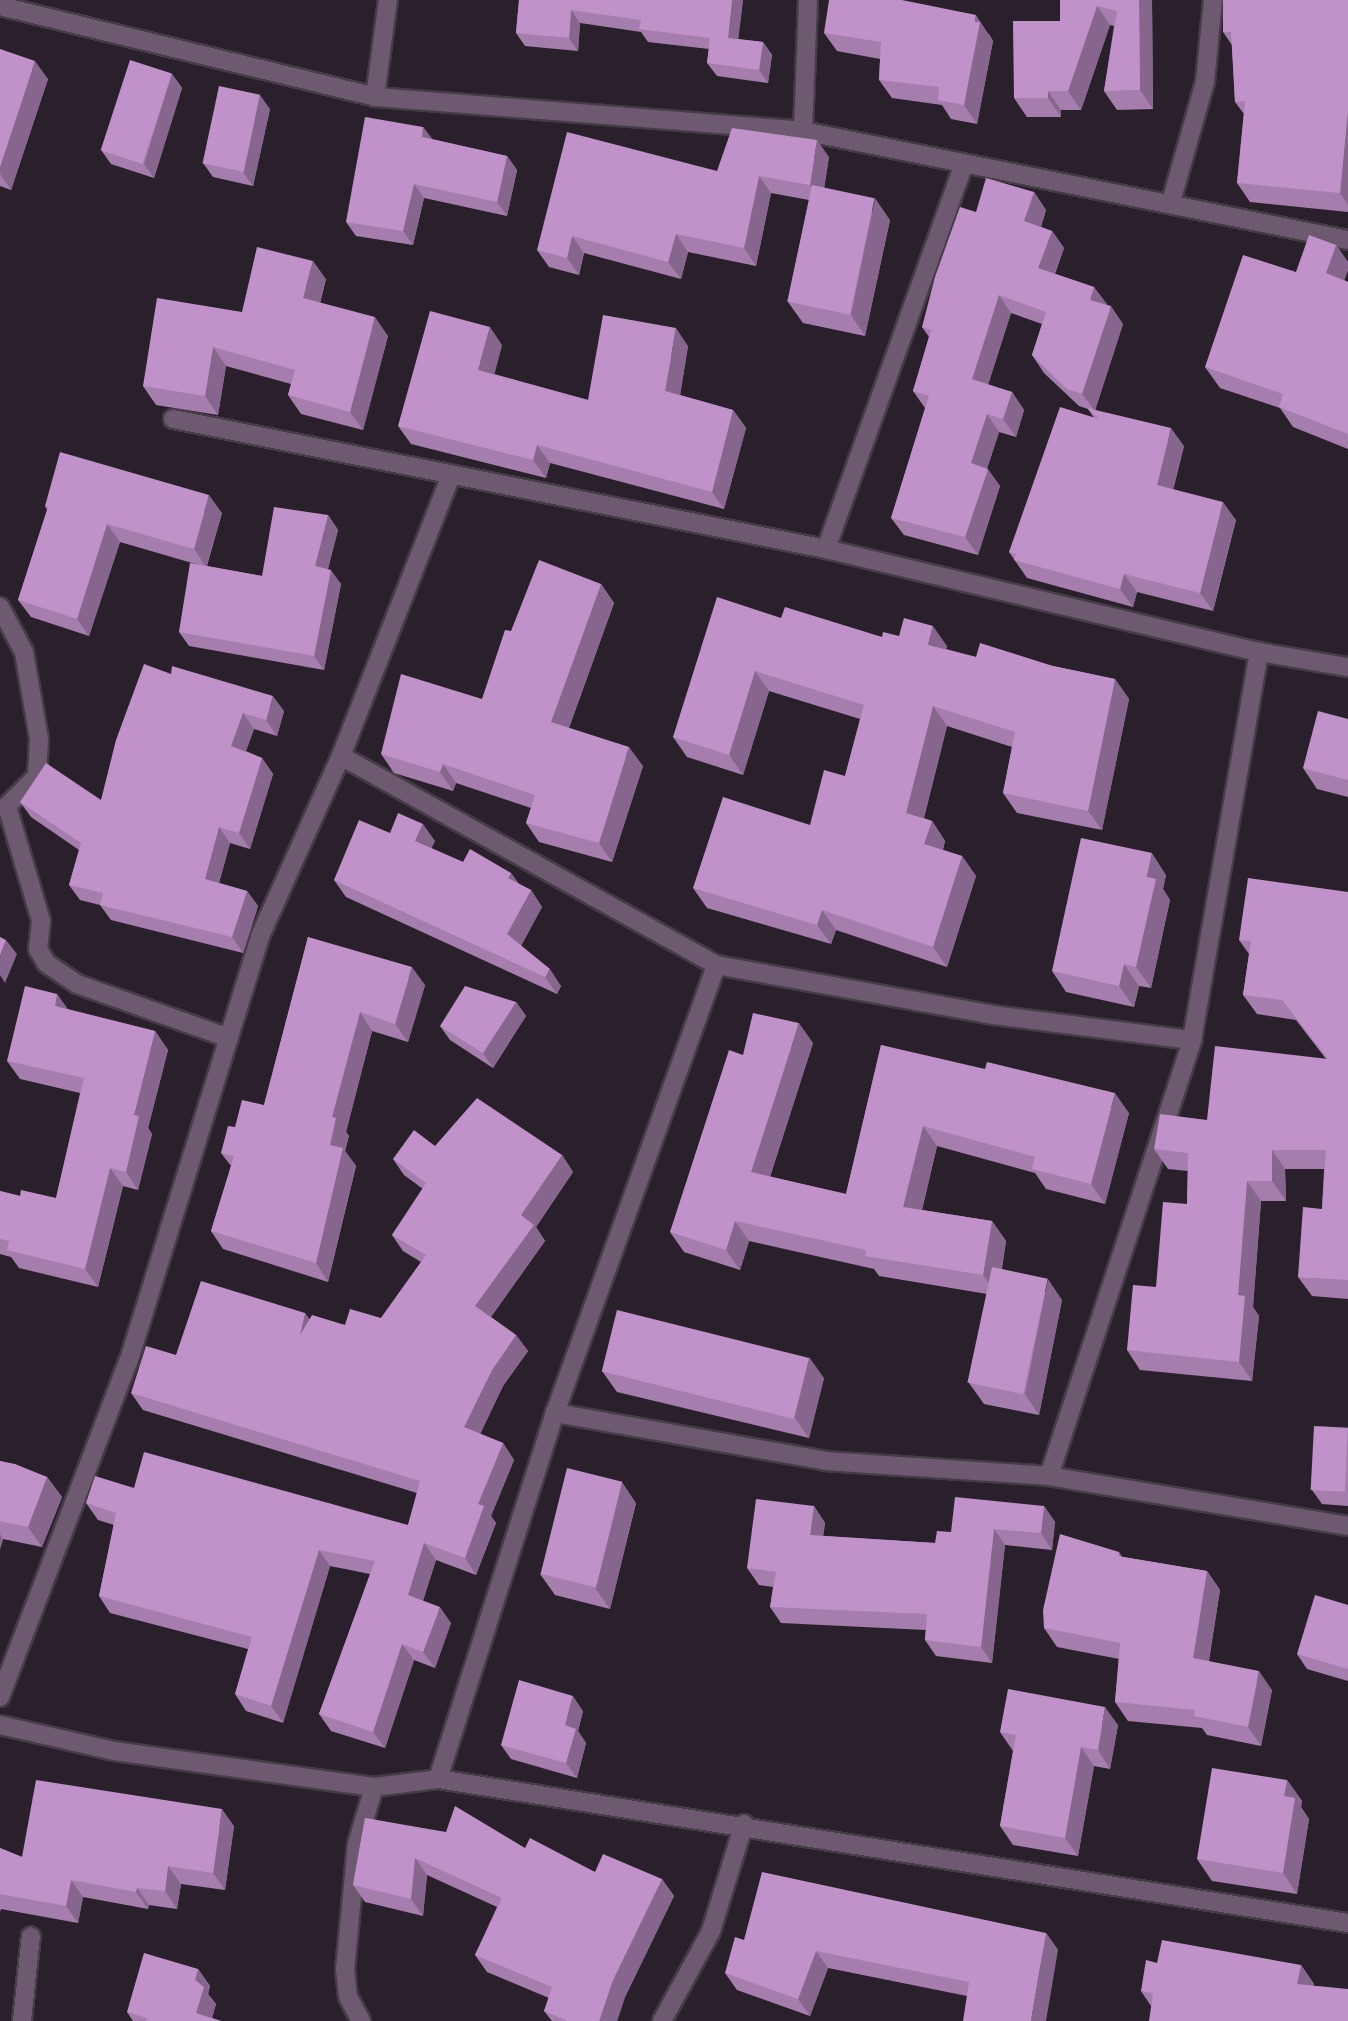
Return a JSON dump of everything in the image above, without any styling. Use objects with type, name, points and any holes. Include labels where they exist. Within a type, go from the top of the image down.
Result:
[{"type":"street","points":[[375,97],[388,0]]},
{"type":"street","points":[[803,131],[808,0]]},
{"type":"street","points":[[1171,202],[1205,82],[1213,0]]},
{"type":"street","points":[[0,6],[375,97],[803,131],[1171,202],[1348,240]]},
{"type":"street","points":[[826,549],[964,164]]},
{"type":"street","points":[[173,419],[826,549],[1259,652],[1348,667]]},
{"type":"street","points":[[0,1697],[129,1360],[260,936],[341,756],[452,476]]},
{"type":"street","points":[[0,607],[24,652],[39,739],[37,776],[7,806],[41,921],[38,949],[46,963],[77,984],[229,1038]]},
{"type":"street","points":[[1049,1476],[1192,1040],[1259,652]]},
{"type":"street","points":[[341,756],[716,965],[993,1015],[1192,1040]]},
{"type":"street","points":[[438,1779],[555,1413],[716,965]]},
{"type":"street","points":[[555,1413],[826,1461],[1049,1476],[1348,1527]]},
{"type":"street","points":[[0,1726],[114,1751],[374,1787],[438,1779],[744,1824],[1348,1923]]},
{"type":"street","points":[[361,2021],[348,1997],[345,1970],[357,1844],[374,1787]]},
{"type":"street","points":[[662,2021],[711,1931],[744,1824]]},
{"type":"street","points":[[22,2021],[31,1936]]},
{"type":"building","points":[[519,0],[732,0],[728,38],[763,42],[759,70],[707,63],[710,38],[639,29],[641,20],[571,10],[569,38],[516,33]]},
{"type":"building","points":[[829,0],[902,0],[976,15],[975,22],[980,22],[964,105],[938,100],[939,87],[879,80],[881,42],[824,33]]},
{"type":"building","points":[[1060,0],[1139,0],[1140,90],[1104,91],[1117,11],[1097,6],[1068,91],[1048,91],[1048,98],[1014,98],[1013,21],[1060,21]]},
{"type":"building","points":[[1223,0],[1348,0],[1348,110],[1340,193],[1237,183],[1245,101],[1235,102],[1231,32],[1223,32]]},
{"type":"building","points":[[0,49],[35,61],[0,167]]},
{"type":"building","points":[[130,60],[172,74],[142,164],[101,150]]},
{"type":"building","points":[[219,86],[260,95],[244,172],[203,163]]},
{"type":"building","points":[[365,117],[423,127],[422,137],[507,156],[497,202],[414,184],[403,231],[346,222]]},
{"type":"building","points":[[732,128],[817,140],[810,185],[759,176],[744,248],[676,234],[668,262],[572,236],[567,258],[537,250],[567,132],[717,171]]},
{"type":"building","points":[[986,178],[1034,192],[1024,221],[1052,231],[1038,268],[1094,287],[1090,300],[1111,306],[1082,394],[1067,389],[1032,355],[1046,312],[999,295],[972,379],[1012,392],[1003,419],[987,414],[971,463],[988,469],[965,537],[891,518],[929,396],[913,391],[931,330],[922,327],[935,277],[960,207],[976,212]]},
{"type":"building","points":[[812,185],[875,198],[850,315],[787,301]]},
{"type":"building","points":[[1309,235],[1336,245],[1326,273],[1348,282],[1348,434],[1279,407],[1283,394],[1205,367],[1243,255],[1296,272]]},
{"type":"building","points":[[257,247],[313,261],[303,298],[375,317],[350,412],[288,395],[295,370],[213,347],[205,396],[143,386],[157,298],[242,312]]},
{"type":"building","points":[[430,311],[490,327],[478,370],[588,400],[603,315],[676,328],[665,391],[733,410],[712,492],[537,445],[533,460],[398,426]]},
{"type":"building","points":[[1060,407],[1099,419],[1087,408],[1171,428],[1157,485],[1223,502],[1200,593],[1124,574],[1120,589],[1014,560],[1016,554],[1009,552]]},
{"type":"building","points":[[60,452],[209,495],[194,549],[107,524],[77,619],[18,600],[48,507],[45,506]]},
{"type":"building","points":[[274,507],[328,515],[315,566],[331,570],[314,656],[179,632],[190,563],[262,576]]},
{"type":"building","points":[[539,560],[601,584],[551,722],[629,747],[599,843],[526,823],[535,795],[443,764],[440,772],[381,754],[401,674],[482,699],[505,630],[511,631]]},
{"type":"building","points":[[717,597],[781,618],[785,607],[882,637],[883,632],[899,636],[904,618],[933,626],[928,645],[976,657],[980,643],[1053,666],[1115,679],[1088,811],[1003,793],[1015,732],[933,706],[906,813],[932,821],[924,844],[962,856],[933,947],[822,910],[817,925],[693,888],[723,797],[810,825],[824,770],[845,776],[864,705],[755,671],[729,755],[673,737]]},
{"type":"building","points":[[144,664],[171,674],[172,666],[273,696],[266,720],[243,713],[231,746],[262,758],[239,833],[219,827],[205,879],[247,891],[232,937],[100,905],[103,893],[69,885],[81,843],[20,802],[46,763],[101,800],[116,740]]},
{"type":"building","points":[[1318,711],[1348,719],[1348,780],[1303,768]]},
{"type":"building","points":[[398,813],[423,824],[415,841],[463,862],[470,849],[511,873],[508,878],[531,890],[507,934],[550,969],[545,977],[334,880],[359,820],[390,833]]},
{"type":"building","points":[[1081,838],[1152,853],[1147,877],[1156,879],[1136,967],[1124,964],[1119,986],[1052,971]]},
{"type":"building","points":[[1248,878],[1348,892],[1348,1280],[1298,1277],[1303,1207],[1322,1209],[1326,1150],[1272,1150],[1272,1181],[1247,1181],[1238,1295],[1245,1296],[1239,1362],[1127,1350],[1133,1285],[1156,1287],[1163,1202],[1187,1204],[1188,1153],[1154,1149],[1160,1114],[1207,1120],[1215,1046],[1328,1059],[1282,1000],[1243,995],[1251,941],[1239,940]]},
{"type":"building","points":[[0,937],[6,940],[0,956]]},
{"type":"building","points":[[308,937],[412,967],[395,1024],[360,1012],[332,1117],[336,1118],[330,1145],[343,1148],[316,1263],[211,1231],[234,1156],[221,1153],[228,1126],[235,1127],[242,1100],[264,1105]]},
{"type":"building","points":[[25,986],[57,994],[55,1006],[155,1031],[134,1115],[139,1116],[126,1172],[110,1168],[85,1269],[7,1250],[9,1241],[0,1239],[0,1191],[20,1196],[21,1190],[56,1198],[84,1078],[7,1061]]},
{"type":"building","points":[[465,986],[516,1002],[483,1053],[440,1026]]},
{"type":"building","points":[[753,1013],[799,1023],[751,1172],[846,1194],[881,1045],[985,1069],[987,1062],[1115,1093],[1091,1184],[1032,1169],[1035,1157],[923,1126],[903,1207],[992,1221],[983,1275],[865,1256],[866,1250],[735,1221],[726,1250],[670,1232],[729,1050],[743,1055]]},
{"type":"building","points":[[477,1098],[562,1155],[521,1215],[534,1225],[475,1306],[516,1335],[492,1370],[464,1427],[503,1443],[478,1504],[484,1506],[465,1558],[424,1543],[408,1595],[440,1607],[423,1652],[402,1644],[373,1732],[319,1714],[375,1561],[319,1550],[271,1706],[235,1694],[252,1637],[99,1596],[116,1513],[86,1503],[95,1476],[134,1488],[144,1452],[408,1525],[420,1481],[131,1393],[146,1346],[176,1355],[201,1281],[305,1313],[300,1335],[312,1315],[345,1325],[350,1309],[381,1318],[426,1255],[392,1235],[426,1183],[393,1159],[414,1130],[435,1146]]},
{"type":"building","points":[[992,1267],[1048,1279],[1023,1394],[967,1382]]},
{"type":"building","points":[[617,1310],[809,1358],[794,1419],[602,1371]]},
{"type":"building","points":[[1314,1426],[1348,1428],[1345,1492],[1311,1490]]},
{"type":"building","points":[[0,1461],[47,1477],[28,1527],[0,1521]]},
{"type":"building","points":[[567,1468],[622,1482],[596,1588],[541,1574]]},
{"type":"building","points":[[955,1497],[1044,1506],[1041,1533],[994,1529],[981,1647],[925,1640],[927,1614],[770,1607],[776,1572],[747,1568],[756,1499],[814,1506],[810,1535],[935,1543],[937,1531],[951,1532]]},
{"type":"building","points":[[1060,1534],[1119,1552],[1118,1556],[1207,1571],[1193,1658],[1259,1671],[1248,1727],[1194,1716],[1195,1710],[1115,1702],[1120,1643],[1044,1628],[1043,1610]]},
{"type":"building","points":[[1315,1595],[1348,1605],[1348,1669],[1297,1654]]},
{"type":"building","points":[[519,1680],[573,1696],[565,1725],[576,1729],[566,1763],[501,1745]]},
{"type":"building","points":[[1008,1689],[1105,1707],[1098,1750],[1081,1747],[1065,1838],[1000,1826],[1016,1735],[1000,1732]]},
{"type":"building","points":[[1212,1768],[1287,1780],[1284,1796],[1295,1798],[1283,1873],[1197,1859]]},
{"type":"building","points":[[36,1780],[222,1809],[213,1873],[168,1866],[165,1891],[137,1888],[136,1892],[71,1880],[66,1906],[0,1894],[0,1848],[22,1857]]},
{"type":"building","points":[[455,1806],[525,1848],[530,1838],[595,1872],[603,1854],[662,1879],[613,1980],[599,2021],[566,2021],[544,2011],[552,1987],[475,1955],[502,1898],[415,1858],[411,1899],[353,1885],[365,1818],[446,1832]]},
{"type":"building","points":[[762,1872],[1046,1933],[1031,2021],[963,2021],[969,1982],[816,1951],[798,1999],[725,1973],[735,1937],[744,1940]]},
{"type":"building","points":[[1162,1940],[1301,1965],[1297,1984],[1348,1989],[1348,2021],[1149,2021],[1153,1993],[1141,1991],[1146,1960],[1157,1963]]},
{"type":"building","points":[[144,1953],[198,1969],[195,1980],[204,1987],[196,2013],[221,2021],[146,2021],[147,2018],[127,2012]]}]
